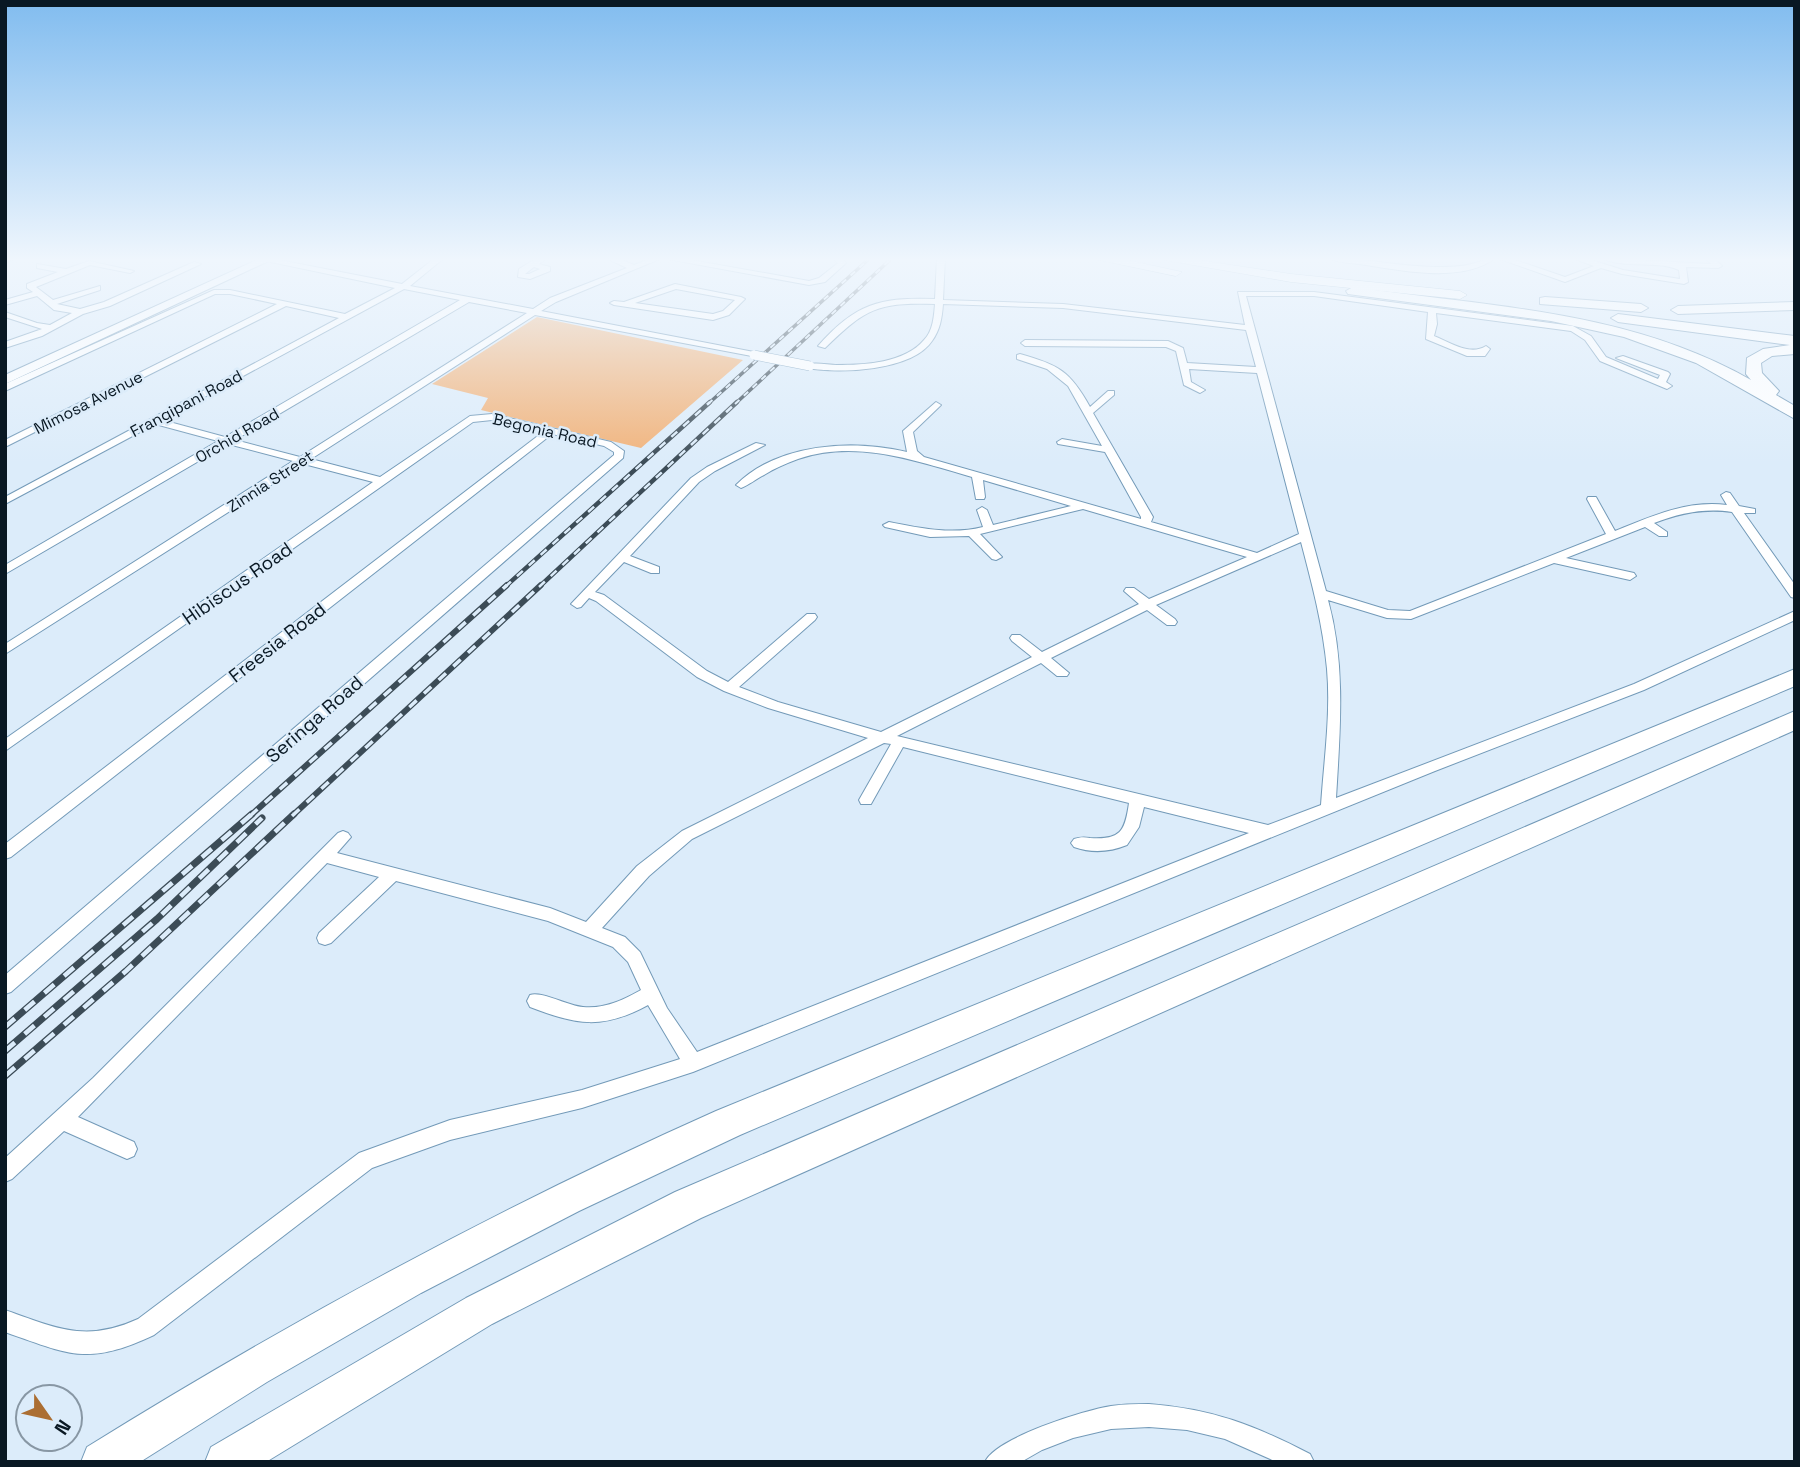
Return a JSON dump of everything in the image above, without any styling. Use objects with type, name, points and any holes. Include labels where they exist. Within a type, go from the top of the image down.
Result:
[{"type":"highway","points":[[1600,326],[1622,331],[1709,363],[1795,414]]},
{"type":"highway","points":[[1691,326],[1795,341]]},
{"type":"highway","points":[[1745,326],[1795,332]]},
{"type":"highway","points":[[1795,349],[1763,353],[1751,366],[1763,384],[1795,407]]},
{"type":"highway","points":[[1603,758],[1795,658]]},
{"type":"highway","points":[[102,1462],[373,1299],[617,1173],[740,1118],[1795,677]]},
{"type":"highway","points":[[226,1462],[478,1311],[680,1208],[1795,720]]},
{"type":"highway","points":[[1583,815],[1795,733]]},
{"type":"main road","points":[[5,372],[107,326]]},
{"type":"main road","points":[[5,380],[117,326]]},
{"type":"street","points":[[41,326],[54,327]]},
{"type":"street","points":[[5,388],[139,326]]},
{"type":"street","name":"Mimosa Avenue","points":[[5,444],[239,326]]},
{"type":"street","name":"Frangipani Road","points":[[5,501],[328,326]]},
{"type":"street","name":"Orchid Road","points":[[5,570],[421,326]]},
{"type":"street","name":"Zinnia Street","points":[[5,650],[512,326]]},
{"type":"street","points":[[609,326],[810,366],[856,368],[908,355],[932,336],[934,326]]},
{"type":"street","points":[[822,346],[842,326]]},
{"type":"street","points":[[1236,326],[1249,328],[1320,593],[1334,670],[1328,809]]},
{"type":"street","points":[[1432,326],[1429,337],[1470,354],[1482,354],[1486,349]]},
{"type":"street","points":[[1555,326],[1573,329],[1588,338],[1608,362],[1662,384]]},
{"type":"street","points":[[5,345],[54,327]]},
{"type":"street","points":[[1026,343],[1168,344],[1180,350],[1187,383],[1200,390]]},
{"type":"street","points":[[1037,343],[1041,364]]},
{"type":"street","points":[[1020,357],[1059,372],[1072,384],[1147,517],[1145,522]]},
{"type":"street","points":[[1184,366],[1261,370]]},
{"type":"street","points":[[1089,412],[1111,393]]},
{"type":"street","points":[[921,459],[912,452],[908,431],[936,405]]},
{"type":"street","name":"Begonia Road","points":[[470,419],[492,417],[607,444],[619,451]]},
{"type":"street","name":"Hibiscus Road","points":[[5,746],[470,419]]},
{"type":"street","points":[[153,421],[381,481]]},
{"type":"street","name":"Freesia Road","points":[[5,853],[550,431]]},
{"type":"street","points":[[1062,442],[1110,450]]},
{"type":"street","points":[[779,462],[756,447],[710,468],[695,480],[582,598],[600,598],[702,674],[729,688],[882,737],[1270,832]]},
{"type":"street","points":[[741,485],[779,462],[815,451],[846,447],[886,450],[1145,522],[1256,556]]},
{"type":"street","name":"Seringa Road","points":[[5,986],[619,456],[619,451]]},
{"type":"street","points":[[977,475],[980,497]]},
{"type":"street","points":[[1726,495],[1745,510],[1795,594]]},
{"type":"street","points":[[1592,499],[1612,536]]},
{"type":"street","points":[[889,525],[930,534],[972,533],[1086,506]]},
{"type":"street","points":[[1320,593],[1387,614],[1410,615],[1678,510],[1695,507],[1745,510]]},
{"type":"street","points":[[982,510],[989,528]]},
{"type":"street","points":[[1646,523],[1663,534]]},
{"type":"street","points":[[972,533],[996,557]]},
{"type":"street","points":[[590,929],[643,871],[687,835],[1148,604],[1305,536]]},
{"type":"street","points":[[622,557],[655,570]]},
{"type":"street","points":[[1553,559],[1630,576]]},
{"type":"street","points":[[1130,591],[1171,622]]},
{"type":"street","points":[[5,1321],[78,1342],[96,1344],[123,1337],[146,1327],[168,1311],[366,1160],[450,1130],[582,1099],[693,1063],[1639,687],[1795,615]]},
{"type":"street","points":[[729,688],[811,617]]},
{"type":"street","points":[[1016,638],[1062,673]]},
{"type":"street","points":[[866,800],[900,741]]},
{"type":"street","points":[[1079,843],[1100,846],[1123,841],[1132,832],[1137,801]]},
{"type":"street","points":[[5,1172],[62,1120],[342,837]]},
{"type":"street","points":[[324,856],[550,915],[619,942],[634,957],[661,1014],[693,1063]]},
{"type":"street","points":[[325,938],[394,873]]},
{"type":"street","points":[[536,1001],[584,1016],[608,1016],[651,994]]},
{"type":"street","points":[[62,1120],[127,1149]]},
{"type":"street","points":[[997,1462],[1078,1423],[1125,1414],[1178,1416],[1231,1428],[1302,1462]]},
{"type":"shaded area","points":[[522,326],[582,326],[743,360],[641,448],[481,410],[488,398],[432,384]]},
{"type":"railway","points":[[708,404],[794,326]]},
{"type":"railway","points":[[735,404],[818,326]]},
{"type":"railway","points":[[505,587],[710,402]]},
{"type":"railway","points":[[539,587],[737,402]]},
{"type":"railway","points":[[250,816],[507,585]]},
{"type":"railway","points":[[292,816],[541,585]]},
{"type":"railway","points":[[5,1027],[252,814]]},
{"type":"railway","points":[[5,1076],[126,971],[294,814]]},
{"type":"railway","points":[[5,1051],[157,919],[262,818]]}]
